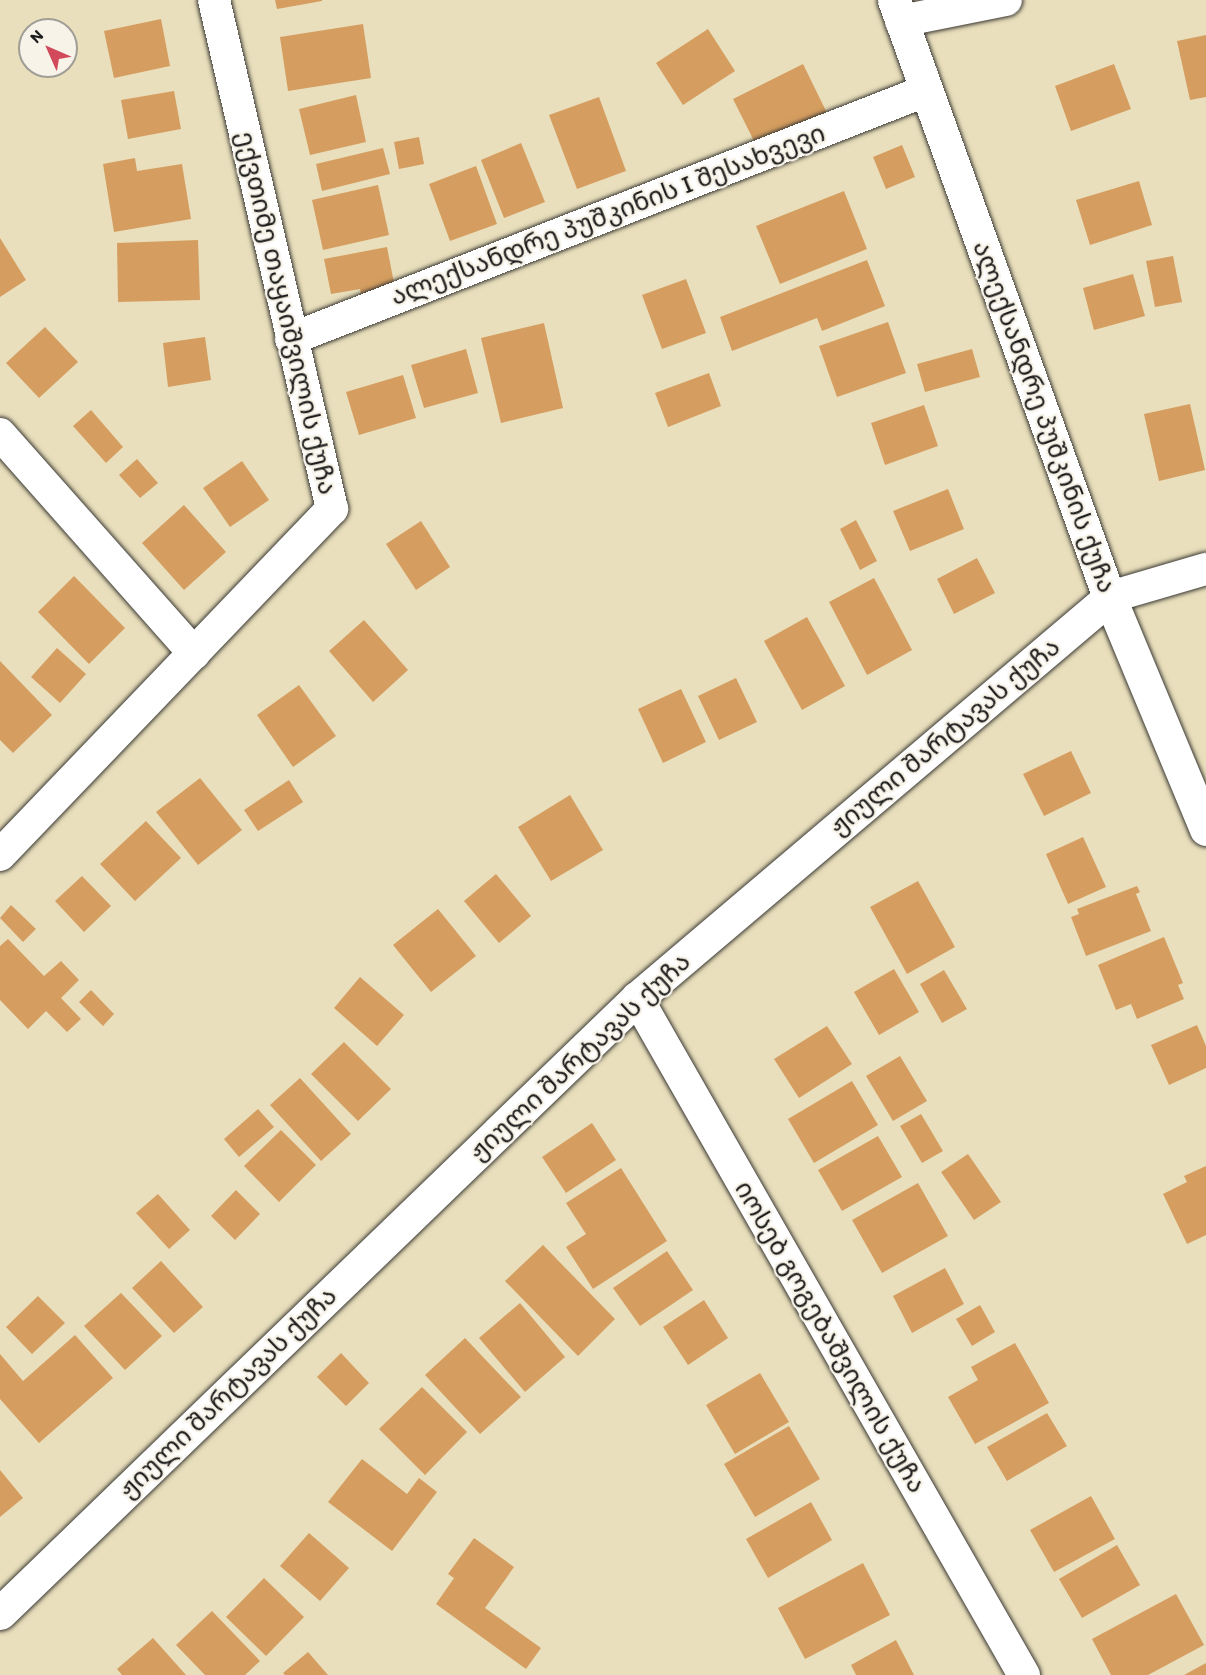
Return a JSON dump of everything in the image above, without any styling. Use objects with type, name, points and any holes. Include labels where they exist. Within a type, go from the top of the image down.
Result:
[{"type":"street","name":"ექვთიმე თაყაიშვილის ქუჩა","points":[[0,855],[332,509],[214,0]]},
{"type":"street","points":[[898,10],[1006,0]]},
{"type":"street","name":"ალექსანდრე პუშკინის ქუჩა","points":[[898,10],[925,91],[1110,597],[1206,829]]},
{"type":"street","name":"ალექსანდრე პუშკინის I შესახვევი","points":[[291,339],[925,91]]},
{"type":"street","points":[[0,434],[194,653]]},
{"type":"street","name":"ჟიული შარტავას ქუჩა","points":[[0,1612],[637,999],[1110,597],[1206,569]]},
{"type":"street","name":"იოსებ გოგებაშვილის ქუჩა","points":[[637,999],[1024,1675]]},
{"type":"building","points":[[275,0],[322,0],[322,1],[277,9]]},
{"type":"building","points":[[161,19],[170,66],[114,78],[104,31]]},
{"type":"building","points":[[363,24],[371,78],[288,91],[280,37]]},
{"type":"building","points":[[708,29],[735,71],[683,105],[656,63]]},
{"type":"building","points":[[1206,35],[1206,97],[1190,100],[1177,41]]},
{"type":"building","points":[[803,64],[827,113],[757,147],[733,99]]},
{"type":"building","points":[[1114,64],[1131,109],[1071,131],[1055,86]]},
{"type":"building","points":[[174,91],[181,129],[128,139],[121,100]]},
{"type":"building","points":[[356,95],[366,142],[310,155],[299,109]]},
{"type":"building","points":[[599,97],[626,171],[577,189],[549,115]]},
{"type":"building","points":[[419,137],[424,164],[399,169],[394,142]]},
{"type":"building","points":[[521,143],[545,202],[504,218],[481,160]]},
{"type":"building","points":[[902,145],[915,177],[886,189],[873,157]]},
{"type":"building","points":[[383,148],[390,174],[322,191],[316,164]]},
{"type":"building","points":[[135,158],[137,171],[182,164],[191,219],[114,232],[103,164]]},
{"type":"building","points":[[476,166],[497,224],[450,241],[429,184]]},
{"type":"building","points":[[1139,181],[1152,225],[1090,245],[1076,200]]},
{"type":"building","points":[[378,185],[389,235],[323,250],[312,200]]},
{"type":"building","points":[[844,191],[867,249],[780,284],[756,226]]},
{"type":"building","points":[[0,238],[26,280],[0,297]]},
{"type":"building","points":[[198,240],[200,300],[118,302],[117,243]]},
{"type":"building","points":[[387,247],[396,293],[362,299],[360,289],[331,294],[324,259]]},
{"type":"building","points":[[1173,256],[1182,302],[1155,307],[1146,261]]},
{"type":"building","points":[[867,260],[885,306],[822,331],[817,318],[732,351],[720,317]]},
{"type":"building","points":[[1133,274],[1145,316],[1094,330],[1083,288]]},
{"type":"building","points":[[686,279],[706,333],[662,349],[642,295]]},
{"type":"building","points":[[888,322],[906,373],[837,397],[819,346]]},
{"type":"building","points":[[544,323],[563,408],[501,423],[481,338]]},
{"type":"building","points":[[45,327],[78,362],[39,398],[6,363]]},
{"type":"building","points":[[205,337],[211,380],[168,387],[163,343]]},
{"type":"building","points":[[466,349],[478,393],[424,408],[411,365]]},
{"type":"building","points":[[972,349],[980,377],[925,392],[917,364]]},
{"type":"building","points":[[709,373],[721,406],[668,427],[655,393]]},
{"type":"building","points":[[403,375],[416,418],[359,435],[346,392]]},
{"type":"building","points":[[1190,404],[1205,470],[1159,481],[1144,414]]},
{"type":"building","points":[[924,405],[938,446],[885,465],[871,423]]},
{"type":"building","points":[[91,410],[123,447],[106,463],[73,426]]},
{"type":"building","points":[[137,459],[158,483],[140,498],[119,475]]},
{"type":"building","points":[[242,461],[269,500],[230,527],[203,488]]},
{"type":"building","points":[[948,489],[964,529],[910,551],[893,511]]},
{"type":"building","points":[[184,505],[226,552],[184,590],[142,543]]},
{"type":"building","points":[[856,520],[877,561],[860,570],[840,529]]},
{"type":"building","points":[[421,521],[450,567],[416,590],[386,544]]},
{"type":"building","points":[[977,558],[995,593],[954,614],[937,579]]},
{"type":"building","points":[[74,576],[125,628],[89,664],[38,612]]},
{"type":"building","points":[[874,578],[912,650],[867,675],[829,602]]},
{"type":"building","points":[[807,617],[845,686],[802,710],[764,641]]},
{"type":"building","points":[[364,620],[408,670],[373,702],[329,651]]},
{"type":"building","points":[[57,648],[86,674],[60,703],[31,677]]},
{"type":"building","points":[[0,661],[52,715],[13,753],[0,740]]},
{"type":"building","points":[[736,678],[757,722],[719,740],[698,696]]},
{"type":"building","points":[[299,685],[336,736],[293,767],[257,715]]},
{"type":"building","points":[[681,689],[706,742],[663,763],[638,709]]},
{"type":"building","points":[[1071,751],[1091,793],[1044,816],[1023,774]]},
{"type":"building","points":[[200,778],[242,830],[198,865],[156,812]]},
{"type":"building","points":[[289,780],[303,802],[258,831],[244,810]]},
{"type":"building","points":[[570,795],[603,850],[551,881],[518,827]]},
{"type":"building","points":[[146,821],[181,858],[135,901],[100,864]]},
{"type":"building","points":[[1083,837],[1106,887],[1068,904],[1046,854]]},
{"type":"building","points":[[496,874],[531,916],[499,943],[464,901]]},
{"type":"building","points":[[82,876],[111,906],[84,932],[55,901]]},
{"type":"building","points":[[918,881],[955,947],[907,974],[870,907]]},
{"type":"building","points":[[1137,886],[1140,892],[1136,894],[1151,931],[1086,956],[1071,917],[1079,914],[1077,909]]},
{"type":"building","points":[[11,905],[36,929],[23,942],[0,918]]},
{"type":"building","points":[[438,909],[476,956],[431,992],[393,945]]},
{"type":"building","points":[[1164,937],[1183,983],[1178,985],[1184,999],[1137,1019],[1131,1004],[1116,1010],[1098,965]]},
{"type":"building","points":[[8,939],[44,976],[61,961],[79,980],[61,998],[81,1019],[67,1032],[46,1011],[28,1029],[0,1000],[0,946]]},
{"type":"building","points":[[894,969],[919,1012],[879,1035],[854,992]]},
{"type":"building","points":[[944,970],[967,1009],[942,1023],[920,984]]},
{"type":"building","points":[[360,977],[404,1015],[377,1046],[334,1008]]},
{"type":"building","points":[[91,990],[114,1014],[103,1026],[79,1002]]},
{"type":"building","points":[[1197,1025],[1206,1046],[1206,1068],[1169,1085],[1151,1045]]},
{"type":"building","points":[[827,1026],[852,1064],[799,1098],[774,1059]]},
{"type":"building","points":[[344,1042],[391,1089],[358,1121],[311,1074]]},
{"type":"building","points":[[900,1056],[927,1101],[893,1121],[866,1076]]},
{"type":"building","points":[[300,1078],[351,1134],[321,1161],[270,1105]]},
{"type":"building","points":[[852,1081],[878,1125],[814,1163],[788,1119]]},
{"type":"building","points":[[258,1109],[274,1127],[239,1157],[224,1139]]},
{"type":"building","points":[[921,1114],[943,1151],[922,1163],[900,1126]]},
{"type":"building","points":[[592,1123],[616,1160],[566,1193],[542,1157]]},
{"type":"building","points":[[281,1130],[316,1165],[279,1202],[244,1166]]},
{"type":"building","points":[[878,1136],[902,1177],[842,1211],[818,1170]]},
{"type":"building","points":[[968,1154],[1001,1202],[974,1220],[941,1172]]},
{"type":"building","points":[[1206,1166],[1206,1235],[1187,1244],[1163,1194],[1187,1182],[1184,1176]]},
{"type":"building","points":[[621,1168],[667,1241],[593,1289],[566,1247],[586,1234],[566,1203]]},
{"type":"building","points":[[918,1183],[948,1236],[882,1273],[852,1220]]},
{"type":"building","points":[[236,1190],[260,1214],[235,1240],[211,1216]]},
{"type":"building","points":[[158,1194],[190,1230],[169,1249],[136,1213]]},
{"type":"building","points":[[543,1245],[615,1319],[578,1356],[505,1281]]},
{"type":"building","points":[[667,1251],[693,1290],[640,1326],[613,1288]]},
{"type":"building","points":[[161,1261],[203,1307],[174,1333],[132,1288]]},
{"type":"building","points":[[945,1268],[964,1304],[912,1333],[893,1296]]},
{"type":"building","points":[[121,1293],[162,1336],[125,1370],[84,1326]]},
{"type":"building","points":[[38,1296],[65,1323],[32,1354],[6,1327]]},
{"type":"building","points":[[704,1300],[728,1338],[688,1365],[663,1327]]},
{"type":"building","points":[[520,1303],[565,1357],[525,1392],[479,1338]]},
{"type":"building","points":[[980,1305],[995,1332],[972,1346],[956,1319]]},
{"type":"building","points":[[75,1335],[113,1378],[39,1443],[0,1399],[0,1354],[23,1381]]},
{"type":"building","points":[[465,1338],[521,1397],[480,1434],[425,1375]]},
{"type":"building","points":[[1015,1343],[1049,1403],[975,1444],[948,1397],[978,1380],[971,1367]]},
{"type":"building","points":[[341,1353],[369,1383],[346,1406],[317,1377]]},
{"type":"building","points":[[760,1373],[789,1422],[735,1454],[706,1405]]},
{"type":"building","points":[[422,1387],[467,1432],[425,1475],[379,1429]]},
{"type":"building","points":[[1047,1413],[1067,1446],[1007,1481],[987,1447]]},
{"type":"building","points":[[789,1426],[820,1479],[755,1517],[724,1464]]},
{"type":"building","points":[[362,1459],[407,1494],[419,1478],[437,1492],[392,1551],[328,1502]]},
{"type":"building","points":[[0,1470],[23,1498],[0,1517]]},
{"type":"building","points":[[1091,1496],[1115,1539],[1054,1572],[1030,1530]]},
{"type":"building","points":[[811,1502],[832,1540],[768,1578],[746,1539]]},
{"type":"building","points":[[309,1533],[349,1568],[320,1601],[280,1566]]},
{"type":"building","points":[[474,1538],[514,1567],[485,1608],[541,1648],[526,1669],[436,1604],[454,1578],[448,1574]]},
{"type":"building","points":[[1117,1545],[1140,1585],[1082,1618],[1059,1579]]},
{"type":"building","points":[[863,1563],[890,1615],[805,1659],[778,1608]]},
{"type":"building","points":[[264,1578],[304,1617],[266,1656],[226,1617]]},
{"type":"building","points":[[1176,1594],[1204,1645],[1148,1675],[1111,1675],[1092,1639]]},
{"type":"building","points":[[212,1611],[260,1661],[245,1675],[205,1675],[176,1645]]},
{"type":"building","points":[[153,1638],[186,1675],[122,1675],[117,1669]]},
{"type":"building","points":[[896,1640],[914,1675],[856,1675],[851,1665]]},
{"type":"building","points":[[308,1652],[328,1675],[285,1675],[283,1673]]},
{"type":"building","points":[[1206,1663],[1206,1675],[1184,1675]]}]
